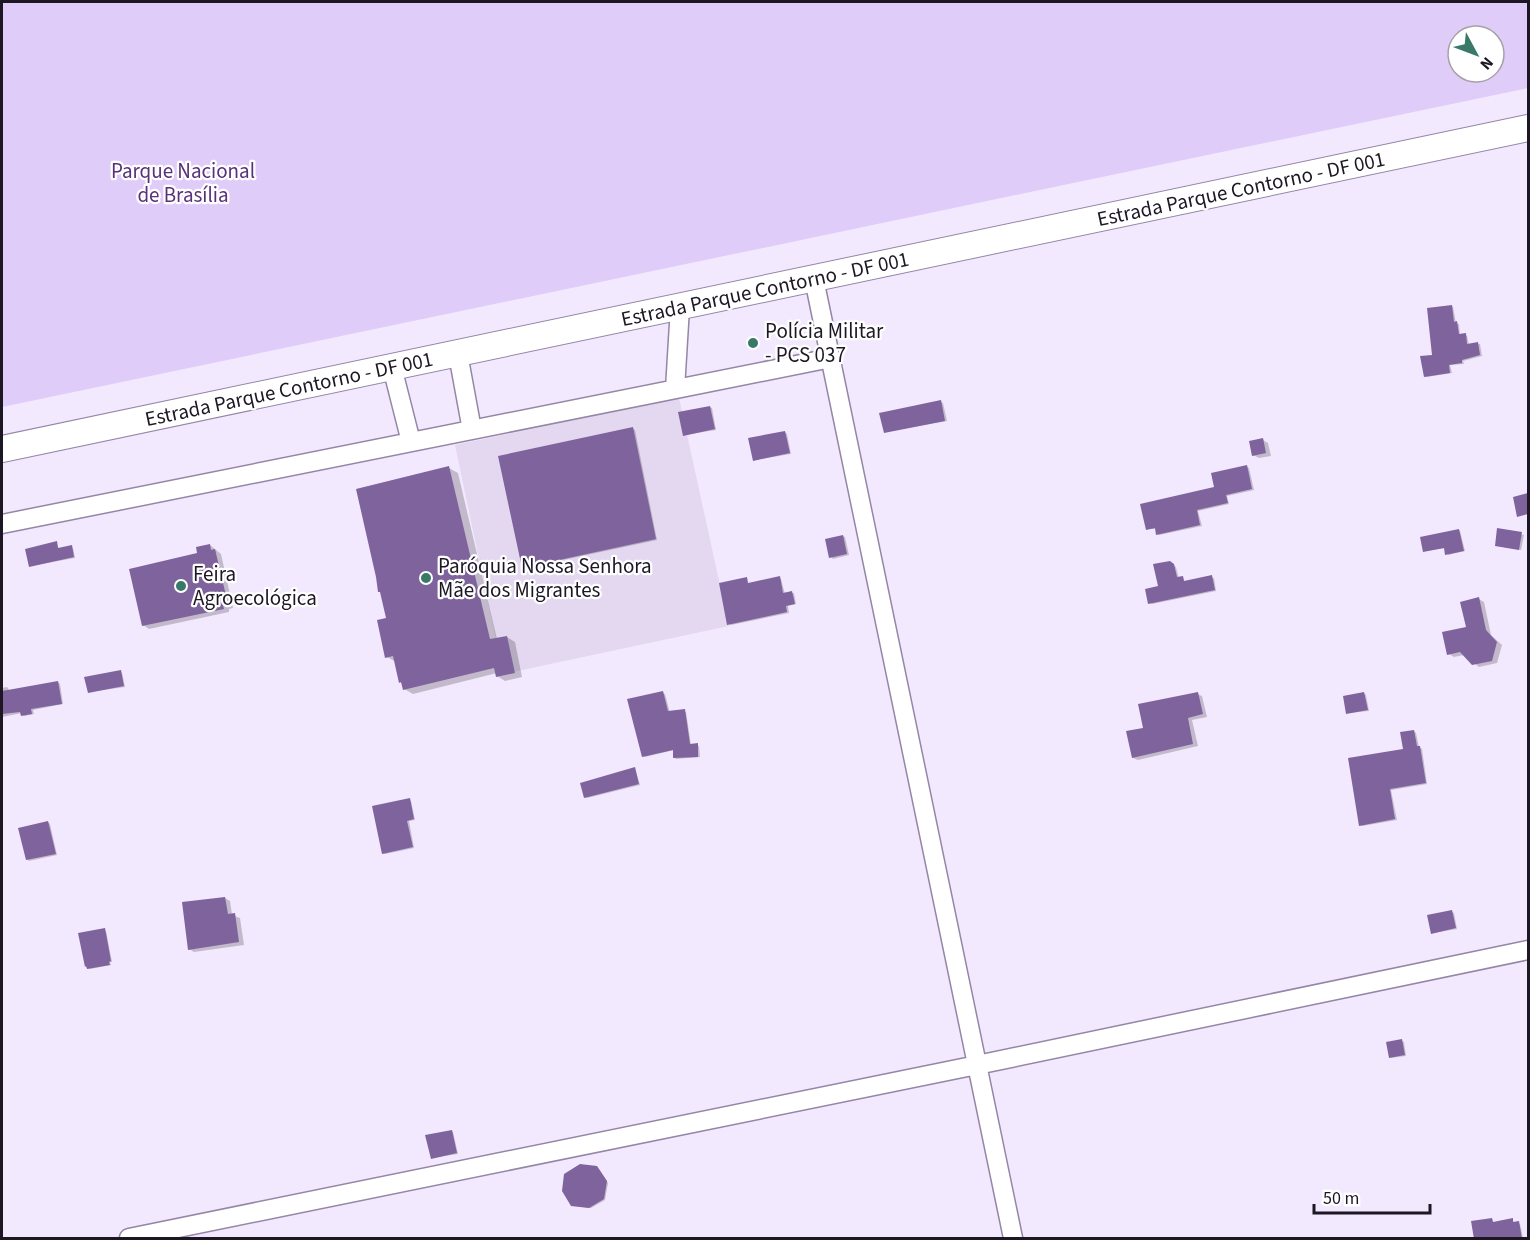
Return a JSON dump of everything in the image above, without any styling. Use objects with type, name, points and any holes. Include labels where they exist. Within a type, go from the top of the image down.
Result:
[{"type":"main road","name":"Estrada Parque Contorno - DF 001","points":[[2,450],[1528,128]]},
{"type":"street","points":[[814,279],[1013,1239]]},
{"type":"street","points":[[675,389],[680,307]]},
{"type":"street","points":[[458,354],[472,430]]},
{"type":"street","points":[[2,524],[831,358]]},
{"type":"street","points":[[392,368],[411,442]]},
{"type":"street","points":[[129,1239],[1528,950]]},
{"type":"shaded area","points":[[679,398],[729,626],[503,674],[455,445]]},
{"type":"green space","name":"Parque Nacional de Brasília","points":[[2,2],[1528,2],[1528,88],[2,407]]},
{"type":"building","points":[[1452,305],[1454,322],[1457,321],[1459,334],[1466,333],[1467,344],[1478,342],[1480,355],[1462,360],[1462,363],[1449,365],[1450,373],[1424,377],[1420,356],[1432,355],[1427,308]]},
{"type":"building","points":[[941,400],[945,421],[884,433],[879,413]]},
{"type":"building","points":[[710,406],[715,429],[683,436],[678,412]]},
{"type":"building","points":[[633,427],[656,539],[522,568],[498,456]]},
{"type":"building","points":[[785,431],[790,453],[753,461],[748,438]]},
{"type":"building","points":[[1263,438],[1266,453],[1252,456],[1249,441]]},
{"type":"building","points":[[1247,465],[1252,489],[1226,495],[1228,503],[1197,510],[1200,525],[1156,535],[1155,528],[1146,530],[1140,504],[1214,487],[1211,473]]},
{"type":"building","name":"Paróquia Nossa Senhora Mãe dos Migrantes","points":[[449,466],[490,639],[507,636],[515,673],[496,677],[494,668],[403,690],[401,682],[399,683],[393,656],[385,658],[377,620],[386,618],[380,592],[378,592],[356,489]]},
{"type":"building","points":[[1528,493],[1528,514],[1517,517],[1513,497]]},
{"type":"building","points":[[1497,528],[1522,532],[1519,550],[1495,546]]},
{"type":"building","points":[[1459,529],[1464,551],[1445,555],[1444,548],[1423,552],[1420,537]]},
{"type":"building","points":[[843,535],[847,554],[829,558],[825,539]]},
{"type":"building","points":[[57,541],[58,548],[72,545],[74,557],[29,567],[25,549]]},
{"type":"building","name":"Feira Agroecológica","points":[[210,544],[211,550],[215,549],[228,604],[223,605],[224,609],[142,626],[129,569],[197,553],[196,547]]},
{"type":"building","points":[[1170,561],[1174,564],[1177,577],[1183,576],[1184,581],[1212,575],[1215,590],[1148,604],[1145,589],[1158,586],[1153,564]]},
{"type":"building","points":[[780,576],[783,593],[792,591],[795,604],[786,606],[787,612],[727,625],[719,583],[747,577],[748,583]]},
{"type":"building","points":[[1479,597],[1486,630],[1497,642],[1492,661],[1472,665],[1460,652],[1447,655],[1442,632],[1466,627],[1460,602]]},
{"type":"building","points":[[121,670],[124,686],[88,693],[84,677]]},
{"type":"building","points":[[58,681],[62,704],[31,709],[32,714],[21,716],[20,712],[2,714],[2,691]]},
{"type":"building","points":[[663,691],[668,711],[685,709],[690,744],[698,743],[698,757],[673,758],[673,750],[642,757],[627,699]]},
{"type":"building","points":[[1198,692],[1203,714],[1188,718],[1193,744],[1132,758],[1126,731],[1143,728],[1138,704]]},
{"type":"building","points":[[1364,692],[1368,710],[1346,714],[1343,696]]},
{"type":"building","points":[[1414,730],[1417,746],[1420,746],[1426,783],[1390,789],[1395,819],[1359,826],[1348,758],[1403,749],[1400,732]]},
{"type":"building","points":[[635,767],[639,784],[584,798],[580,783]]},
{"type":"building","points":[[410,798],[414,819],[407,821],[413,847],[382,854],[372,806]]},
{"type":"building","points":[[48,821],[56,854],[26,860],[18,828]]},
{"type":"building","points":[[225,897],[228,914],[235,913],[239,942],[188,950],[182,902]]},
{"type":"building","points":[[1452,910],[1456,928],[1431,934],[1427,915]]},
{"type":"building","points":[[105,928],[110,965],[87,969],[78,933]]},
{"type":"building","points":[[1402,1039],[1405,1055],[1389,1058],[1386,1042]]},
{"type":"building","points":[[452,1130],[457,1153],[431,1159],[425,1135]]},
{"type":"building","points":[[580,1164],[597,1166],[607,1181],[604,1199],[589,1208],[571,1206],[562,1191],[564,1174]]},
{"type":"building","points":[[1492,1218],[1493,1222],[1513,1218],[1513,1222],[1519,1221],[1522,1239],[1474,1239],[1471,1221]]},
{"type":"place","name":"Polícia Militar - PCS 037","points":[[753,343]]},
{"type":"place","name":"Paróquia Nossa Senhora Mãe dos Migrantes","points":[[426,578]]},
{"type":"place","name":"Feira Agroecológica","points":[[181,586]]}]
